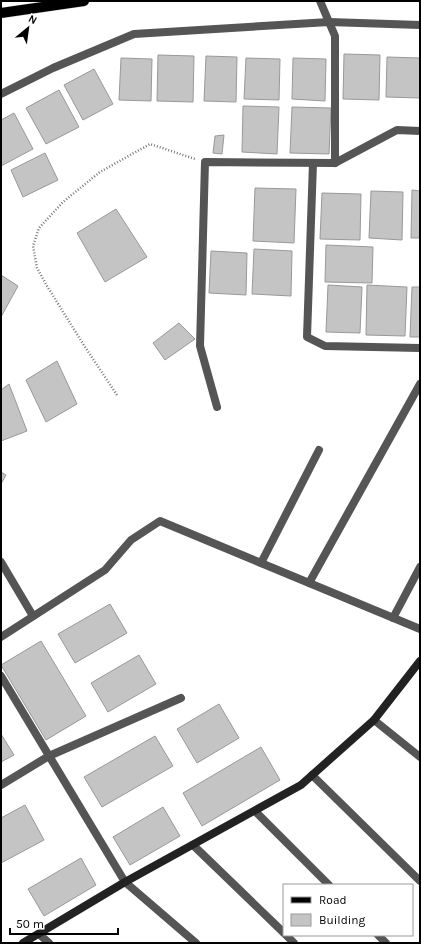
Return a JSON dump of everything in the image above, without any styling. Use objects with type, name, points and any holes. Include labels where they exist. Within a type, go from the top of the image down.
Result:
[{"type":"main road","points":[[1,13],[84,1]]},
{"type":"street","points":[[320,1],[335,36],[335,163]]},
{"type":"street","points":[[1,94],[53,68],[134,34],[329,22],[420,25]]},
{"type":"street","points":[[217,407],[200,346],[205,162],[335,163],[397,130],[420,131]]},
{"type":"street","points":[[313,163],[307,337],[326,346],[420,348]]},
{"type":"street","points":[[309,583],[420,384]]},
{"type":"street","points":[[261,563],[319,450]]},
{"type":"street","points":[[1,637],[105,570],[131,540],[160,521],[420,629]]},
{"type":"street","points":[[1,562],[34,616]]},
{"type":"street","points":[[393,618],[420,567]]},
{"type":"street","points":[[23,943],[125,882],[301,785],[374,720],[420,661]]},
{"type":"street","points":[[1,676],[125,882],[196,943]]},
{"type":"street","points":[[1,785],[49,756],[181,698]]},
{"type":"street","points":[[374,720],[420,758]]},
{"type":"street","points":[[312,775],[420,881]]},
{"type":"street","points":[[255,811],[328,884]]},
{"type":"street","points":[[193,845],[283,932]]},
{"type":"street","points":[[39,934],[49,943]]},
{"type":"path","points":[[117,395],[85,347],[37,268],[33,246],[39,228],[63,202],[100,172],[150,144],[205,162]]},
{"type":"building","points":[[344,54],[380,55],[379,100],[343,99]]},
{"type":"building","points":[[158,55],[194,56],[193,102],[157,101]]},
{"type":"building","points":[[206,56],[237,57],[236,102],[204,101]]},
{"type":"building","points":[[387,57],[420,58],[420,98],[386,97]]},
{"type":"building","points":[[121,58],[152,59],[151,101],[119,100]]},
{"type":"building","points":[[246,58],[280,59],[279,100],[244,99]]},
{"type":"building","points":[[293,58],[326,59],[325,101],[292,99]]},
{"type":"building","points":[[94,69],[113,104],[83,120],[64,85]]},
{"type":"building","points":[[59,90],[79,127],[46,144],[26,108]]},
{"type":"building","points":[[243,106],[279,107],[277,154],[242,152]]},
{"type":"building","points":[[292,107],[331,108],[329,154],[290,153]]},
{"type":"building","points":[[14,113],[33,149],[1,166],[1,120]]},
{"type":"building","points":[[224,135],[222,154],[213,153],[215,136]]},
{"type":"building","points":[[45,153],[58,180],[23,197],[11,170]]},
{"type":"building","points":[[255,188],[296,189],[294,243],[253,241]]},
{"type":"building","points":[[412,190],[420,191],[420,238],[411,238]]},
{"type":"building","points":[[371,191],[403,192],[402,240],[369,238]]},
{"type":"building","points":[[322,193],[361,194],[360,240],[320,239]]},
{"type":"building","points":[[116,209],[147,257],[105,282],[77,233]]},
{"type":"building","points":[[326,245],[373,247],[372,283],[325,282]]},
{"type":"building","points":[[254,249],[292,251],[291,296],[252,294]]},
{"type":"building","points":[[211,251],[247,253],[246,295],[209,293]]},
{"type":"building","points":[[1,275],[18,286],[1,317]]},
{"type":"building","points":[[328,285],[362,287],[360,333],[326,332]]},
{"type":"building","points":[[367,285],[407,287],[405,336],[366,335]]},
{"type":"building","points":[[412,287],[420,287],[420,337],[410,337]]},
{"type":"building","points":[[179,323],[195,339],[165,360],[153,343]]},
{"type":"building","points":[[57,361],[77,404],[46,422],[26,380]]},
{"type":"building","points":[[9,384],[27,431],[1,441],[1,390]]},
{"type":"building","points":[[1,472],[6,475],[1,484]]},
{"type":"building","points":[[110,604],[127,633],[75,663],[58,634]]},
{"type":"building","points":[[41,641],[86,716],[46,740],[1,665]]},
{"type":"building","points":[[139,655],[156,684],[108,712],[91,683]]},
{"type":"building","points":[[219,704],[239,738],[197,763],[177,729]]},
{"type":"building","points":[[1,734],[14,755],[1,762]]},
{"type":"building","points":[[155,736],[173,766],[102,807],[84,777]]},
{"type":"building","points":[[261,747],[280,780],[202,826],[183,793]]},
{"type":"building","points":[[25,805],[44,840],[1,863],[1,818]]},
{"type":"building","points":[[163,807],[180,836],[130,865],[113,837]]},
{"type":"building","points":[[81,858],[96,885],[44,916],[28,889]]}]
